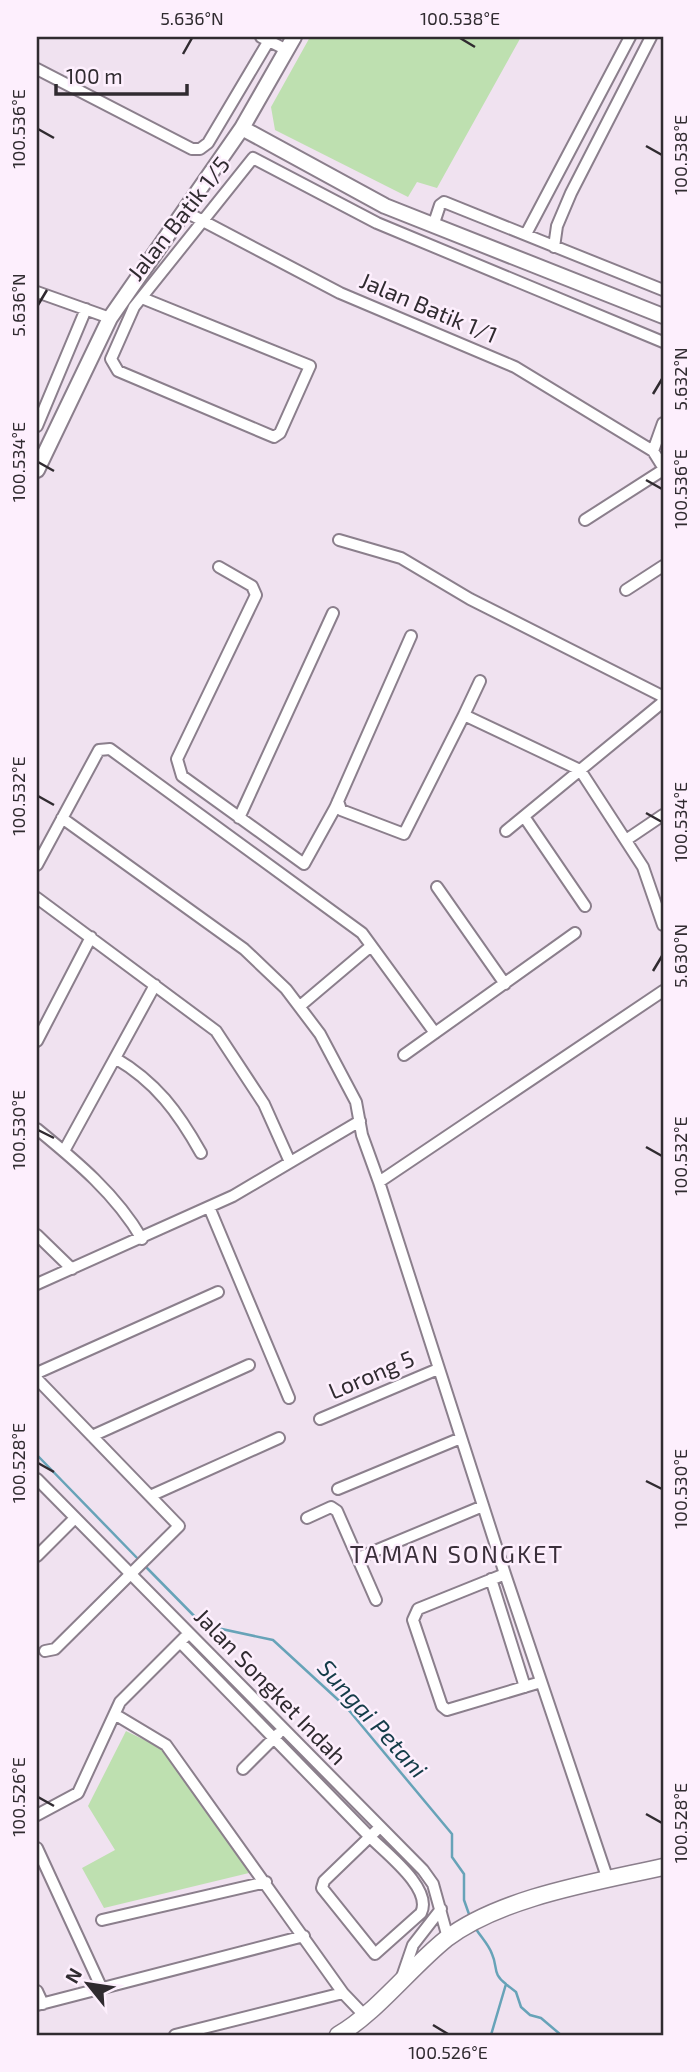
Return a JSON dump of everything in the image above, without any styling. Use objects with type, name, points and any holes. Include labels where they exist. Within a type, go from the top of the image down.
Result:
[{"type":"main road","points":[[338,2035],[455,1934],[482,1919],[533,1900],[663,1867]]},
{"type":"street","points":[[526,234],[630,37]]},
{"type":"street","points":[[554,247],[557,226],[571,193],[651,37]]},
{"type":"street","points":[[37,69],[192,149],[200,149],[208,143],[267,38],[290,43],[242,128],[110,318],[37,470]]},
{"type":"street","points":[[621,54],[630,50],[644,50]]},
{"type":"street","points":[[242,128],[386,206],[663,316]]},
{"type":"street","name":"Jalan Batik 1/5","points":[[142,298],[310,366],[282,429],[274,437],[118,371],[111,359],[128,316],[249,160],[258,159],[377,223],[663,342]]},
{"type":"street","points":[[553,182],[558,191],[571,193]]},
{"type":"street","points":[[433,226],[440,205],[444,202],[663,290]]},
{"type":"street","name":"Jalan Batik 1/1","points":[[184,211],[340,293],[515,367],[653,451]]},
{"type":"street","points":[[37,292],[110,318]]},
{"type":"street","points":[[37,426],[86,309]]},
{"type":"street","points":[[585,520],[663,469],[653,451],[663,423]]},
{"type":"street","points":[[339,540],[401,558],[470,599],[662,696],[663,701],[525,818],[506,831]]},
{"type":"street","points":[[626,590],[663,566]]},
{"type":"street","points":[[219,567],[252,586],[256,595],[177,759],[177,767],[182,776],[304,864],[338,801],[411,636]]},
{"type":"street","points":[[239,818],[332,613]]},
{"type":"street","points":[[338,801],[341,810],[404,834],[480,681]]},
{"type":"street","points":[[464,715],[580,770],[643,867],[661,904],[663,925]]},
{"type":"street","points":[[37,865],[99,750],[110,749],[362,933],[435,1033]]},
{"type":"street","points":[[626,840],[663,815]]},
{"type":"street","points":[[62,818],[244,948],[300,1006],[323,1040],[356,1102],[362,1135],[608,1880]]},
{"type":"street","points":[[525,818],[586,906]]},
{"type":"street","points":[[437,887],[505,984]]},
{"type":"street","points":[[37,898],[216,1031],[264,1104],[289,1162]]},
{"type":"street","points":[[404,1055],[575,933]]},
{"type":"street","points":[[37,1041],[90,937]]},
{"type":"street","points":[[300,1006],[371,946]]},
{"type":"street","points":[[64,1151],[155,985]]},
{"type":"street","points":[[379,1182],[663,991]]},
{"type":"street","points":[[115,1058],[160,1091],[201,1153]]},
{"type":"street","points":[[37,1284],[209,1207],[360,1121]]},
{"type":"street","points":[[37,1129],[121,1206],[142,1238]]},
{"type":"street","points":[[209,1207],[289,1398]]},
{"type":"street","points":[[37,1235],[72,1269]]},
{"type":"street","points":[[37,1373],[218,1292]]},
{"type":"street","points":[[92,1436],[249,1365]]},
{"type":"street","name":"Lorong 5","points":[[320,1419],[438,1369]]},
{"type":"street","points":[[37,1379],[179,1526],[55,1649],[45,1651]]},
{"type":"street","points":[[150,1496],[279,1438]]},
{"type":"street","points":[[338,1489],[461,1438]]},
{"type":"street","name":"Jalan Songket Indah","points":[[37,1479],[75,1518],[134,1571],[189,1633],[428,1877],[455,1934]]},
{"type":"street","points":[[358,1558],[483,1506]]},
{"type":"street","points":[[307,1518],[334,1508],[376,1600]]},
{"type":"street","points":[[37,1556],[75,1518]]},
{"type":"street","points":[[505,1574],[418,1609],[414,1614],[417,1632],[442,1706],[447,1710],[541,1682]]},
{"type":"street","points":[[491,1579],[525,1687]]},
{"type":"street","points":[[37,1815],[78,1793],[125,1696],[189,1633]]},
{"type":"street","points":[[180,1642],[370,1837],[422,1892],[425,1905],[421,1913],[379,1954],[370,1950],[323,1893],[324,1881],[338,1867],[370,1837],[380,1827]]},
{"type":"street","points":[[116,1715],[166,1745],[343,1993],[364,2015]]},
{"type":"street","points":[[243,1769],[283,1728]]},
{"type":"street","points":[[37,1847],[102,1989]]},
{"type":"street","points":[[102,1920],[265,1882]]},
{"type":"street","points":[[402,1977],[412,1945],[441,1909]]},
{"type":"street","points":[[37,1991],[40,2005],[304,1936]]},
{"type":"street","points":[[176,2035],[343,1993]]},
{"type":"green space","points":[[310,37],[521,37],[437,188],[417,182],[408,197],[275,130],[271,107]]},
{"type":"green space","points":[[126,1731],[165,1750],[249,1873],[104,1908],[82,1868],[115,1850],[88,1806]]},
{"type":"waterway","name":"Sungai Petani","points":[[37,1455],[140,1561]]},
{"type":"waterway","name":"Sungai Petani","points":[[145,1566],[203,1625],[273,1640],[347,1708],[452,1834],[452,1857],[464,1874],[464,1900],[470,1917]]},
{"type":"waterway","points":[[476,1929],[491,1951],[497,1974],[506,1984],[491,2035]]},
{"type":"waterway","points":[[507,1985],[516,1992],[521,2007],[530,2015],[541,2018],[561,2035]]},
{"type":"district","name":"TAMAN SONGKET","points":[[457,1553]]}]
